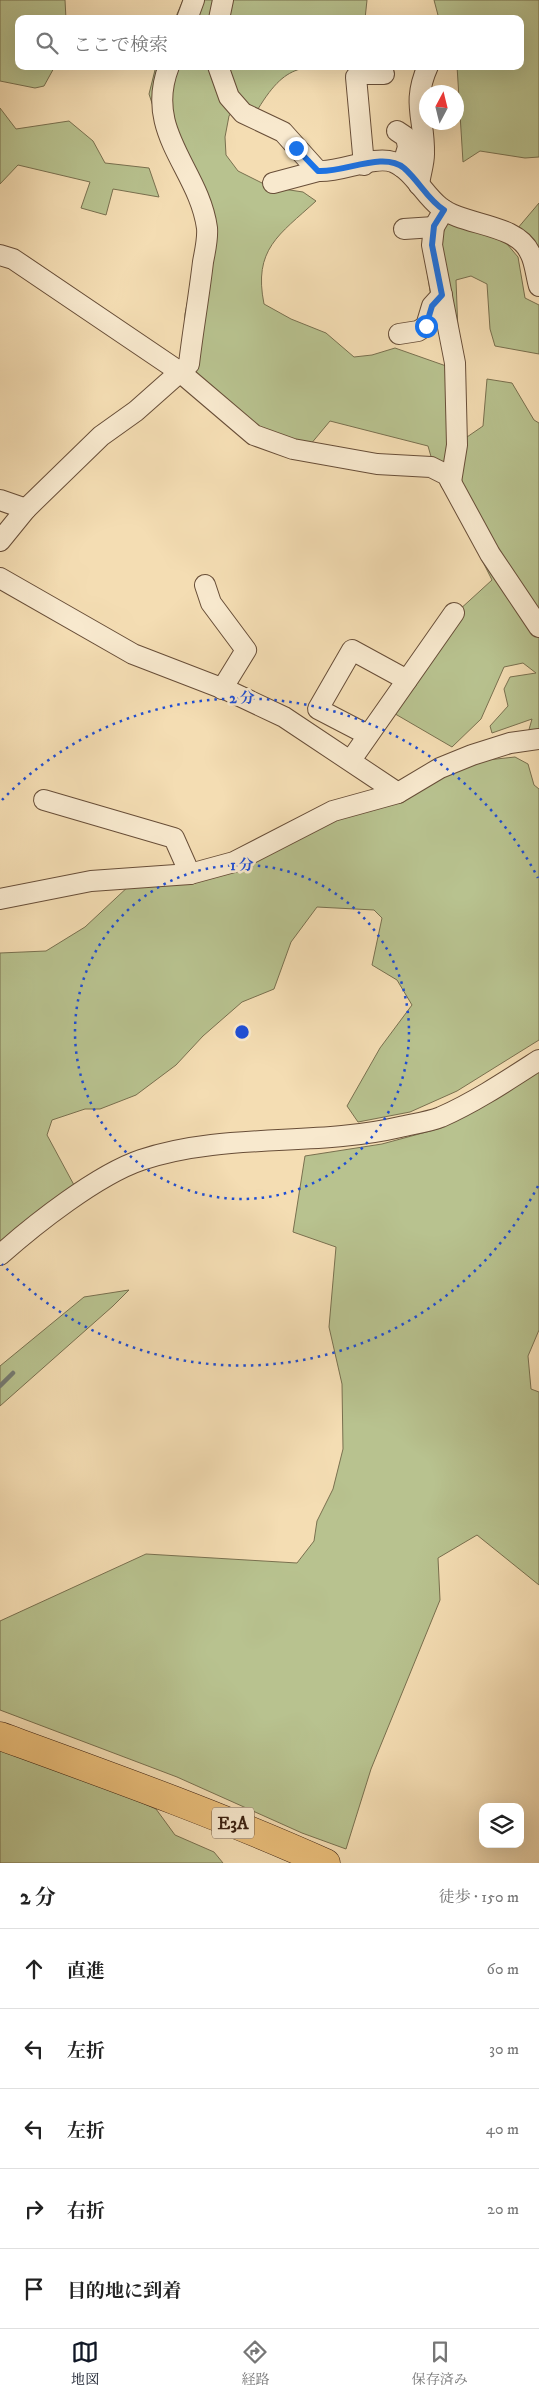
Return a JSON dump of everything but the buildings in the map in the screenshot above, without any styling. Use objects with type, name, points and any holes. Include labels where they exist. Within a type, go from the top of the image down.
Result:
[{"type":"highway","name":"E3A","points":[[0,1736],[139,1786],[275,1840],[326,1863]]},
{"type":"street","points":[[188,15],[194,0]]},
{"type":"street","points":[[220,15],[223,0]]},
{"type":"street","points":[[0,541],[26,509],[102,436],[136,412],[189,364],[207,230],[203,208],[168,138],[162,104],[164,80],[168,70]]},
{"type":"street","points":[[219,70],[229,97],[243,114],[283,132],[318,171]]},
{"type":"street","points":[[418,185],[424,154],[418,102],[420,83],[426,70]]},
{"type":"street","points":[[364,165],[356,77],[360,74],[384,74]]},
{"type":"street","points":[[397,131],[406,137],[408,147],[402,167]]},
{"type":"street","points":[[273,183],[318,171],[330,172],[392,162],[402,167],[418,185],[432,234],[456,363],[457,445],[451,482]]},
{"type":"street","points":[[432,234],[451,215],[496,228],[514,236],[530,252],[539,286]]},
{"type":"street","points":[[404,229],[432,234]]},
{"type":"street","points":[[0,255],[13,259],[180,372],[254,435],[293,449],[368,463],[430,466],[447,475],[490,554],[539,627]]},
{"type":"street","points":[[398,334],[418,332],[426,326],[432,306],[442,295]]},
{"type":"street","points":[[0,500],[26,509]]},
{"type":"street","points":[[0,578],[133,654],[284,716],[398,793]]},
{"type":"street","points":[[205,585],[211,603],[246,650],[222,689]]},
{"type":"street","points":[[351,760],[454,613]]},
{"type":"street","points":[[368,735],[318,709],[352,650],[407,680]]},
{"type":"street","points":[[0,899],[91,881],[190,874],[234,862],[333,811],[398,793],[440,768],[472,755],[510,743],[539,739]]},
{"type":"street","points":[[44,800],[174,838],[190,874]]},
{"type":"street","points":[[0,1255],[28,1230],[99,1181],[138,1161],[172,1150],[214,1144],[334,1138],[388,1130],[440,1118],[539,1060]]},
{"type":"green space","points":[[0,0],[65,0],[66,15],[15,15],[15,70],[53,70],[44,86],[35,88],[0,81]]},
{"type":"green space","points":[[183,0],[367,0],[365,15],[177,15]]},
{"type":"green space","points":[[434,0],[539,0],[539,157],[525,158],[480,151],[463,162],[461,130],[464,130],[464,85],[458,85],[457,70],[524,70],[524,15],[438,15]]},
{"type":"green space","points":[[155,70],[298,70],[279,81],[258,109],[233,110],[229,116],[225,137],[226,155],[238,171],[270,187],[303,192],[316,201],[280,234],[266,256],[262,269],[264,304],[291,319],[326,333],[354,357],[372,355],[395,348],[449,367],[451,421],[467,437],[483,426],[487,379],[512,383],[534,420],[539,423],[539,732],[528,733],[532,719],[492,733],[490,726],[508,706],[504,689],[510,677],[536,673],[523,663],[504,667],[481,719],[452,747],[385,708],[458,611],[492,580],[432,460],[428,446],[330,421],[310,445],[273,433],[235,416],[183,367],[185,314],[197,255],[198,205],[163,137],[149,94]]},
{"type":"green space","points":[[0,108],[16,129],[69,121],[93,141],[105,163],[149,168],[159,197],[113,189],[106,215],[81,208],[90,182],[18,165],[0,184]]},
{"type":"green space","points":[[539,203],[539,257],[517,229]]},
{"type":"green space","points":[[432,216],[502,238],[518,257],[525,298],[539,305],[539,354],[495,346],[490,329],[487,284],[471,276],[456,280],[458,332],[439,323],[430,291],[424,251]]},
{"type":"green space","points":[[515,757],[528,764],[534,785],[539,789],[539,1040],[457,1091],[410,1112],[358,1122],[347,1106],[380,1048],[412,1005],[397,980],[372,965],[382,918],[374,910],[317,907],[291,942],[274,989],[242,1002],[203,1036],[176,1065],[136,1095],[100,1109],[85,1109],[52,1120],[47,1135],[74,1185],[0,1242],[0,953],[46,951],[85,927],[131,884],[227,874],[291,831],[460,763]]},
{"type":"green space","points":[[539,1071],[539,1330],[528,1356],[531,1389],[539,1392],[539,1585],[477,1535],[438,1558],[440,1600],[371,1769],[346,1849],[302,1833],[177,1777],[0,1710],[0,1621],[146,1554],[297,1563],[314,1541],[317,1521],[333,1489],[343,1449],[342,1384],[329,1327],[336,1247],[293,1232],[305,1156],[382,1144],[441,1128]]},
{"type":"green space","points":[[129,1290],[0,1406],[0,1366],[84,1297]]},
{"type":"green space","points":[[0,1745],[68,1770],[156,1809],[175,1835],[214,1852],[223,1863],[0,1863]]},
{"type":"waterway","points":[[0,1386],[13,1373]]},
{"type":"route","points":[[296,148],[318,171],[330,172],[375,162],[392,162],[404,168],[418,185],[444,210],[434,226],[432,245],[442,295],[432,306],[426,326]]}]
